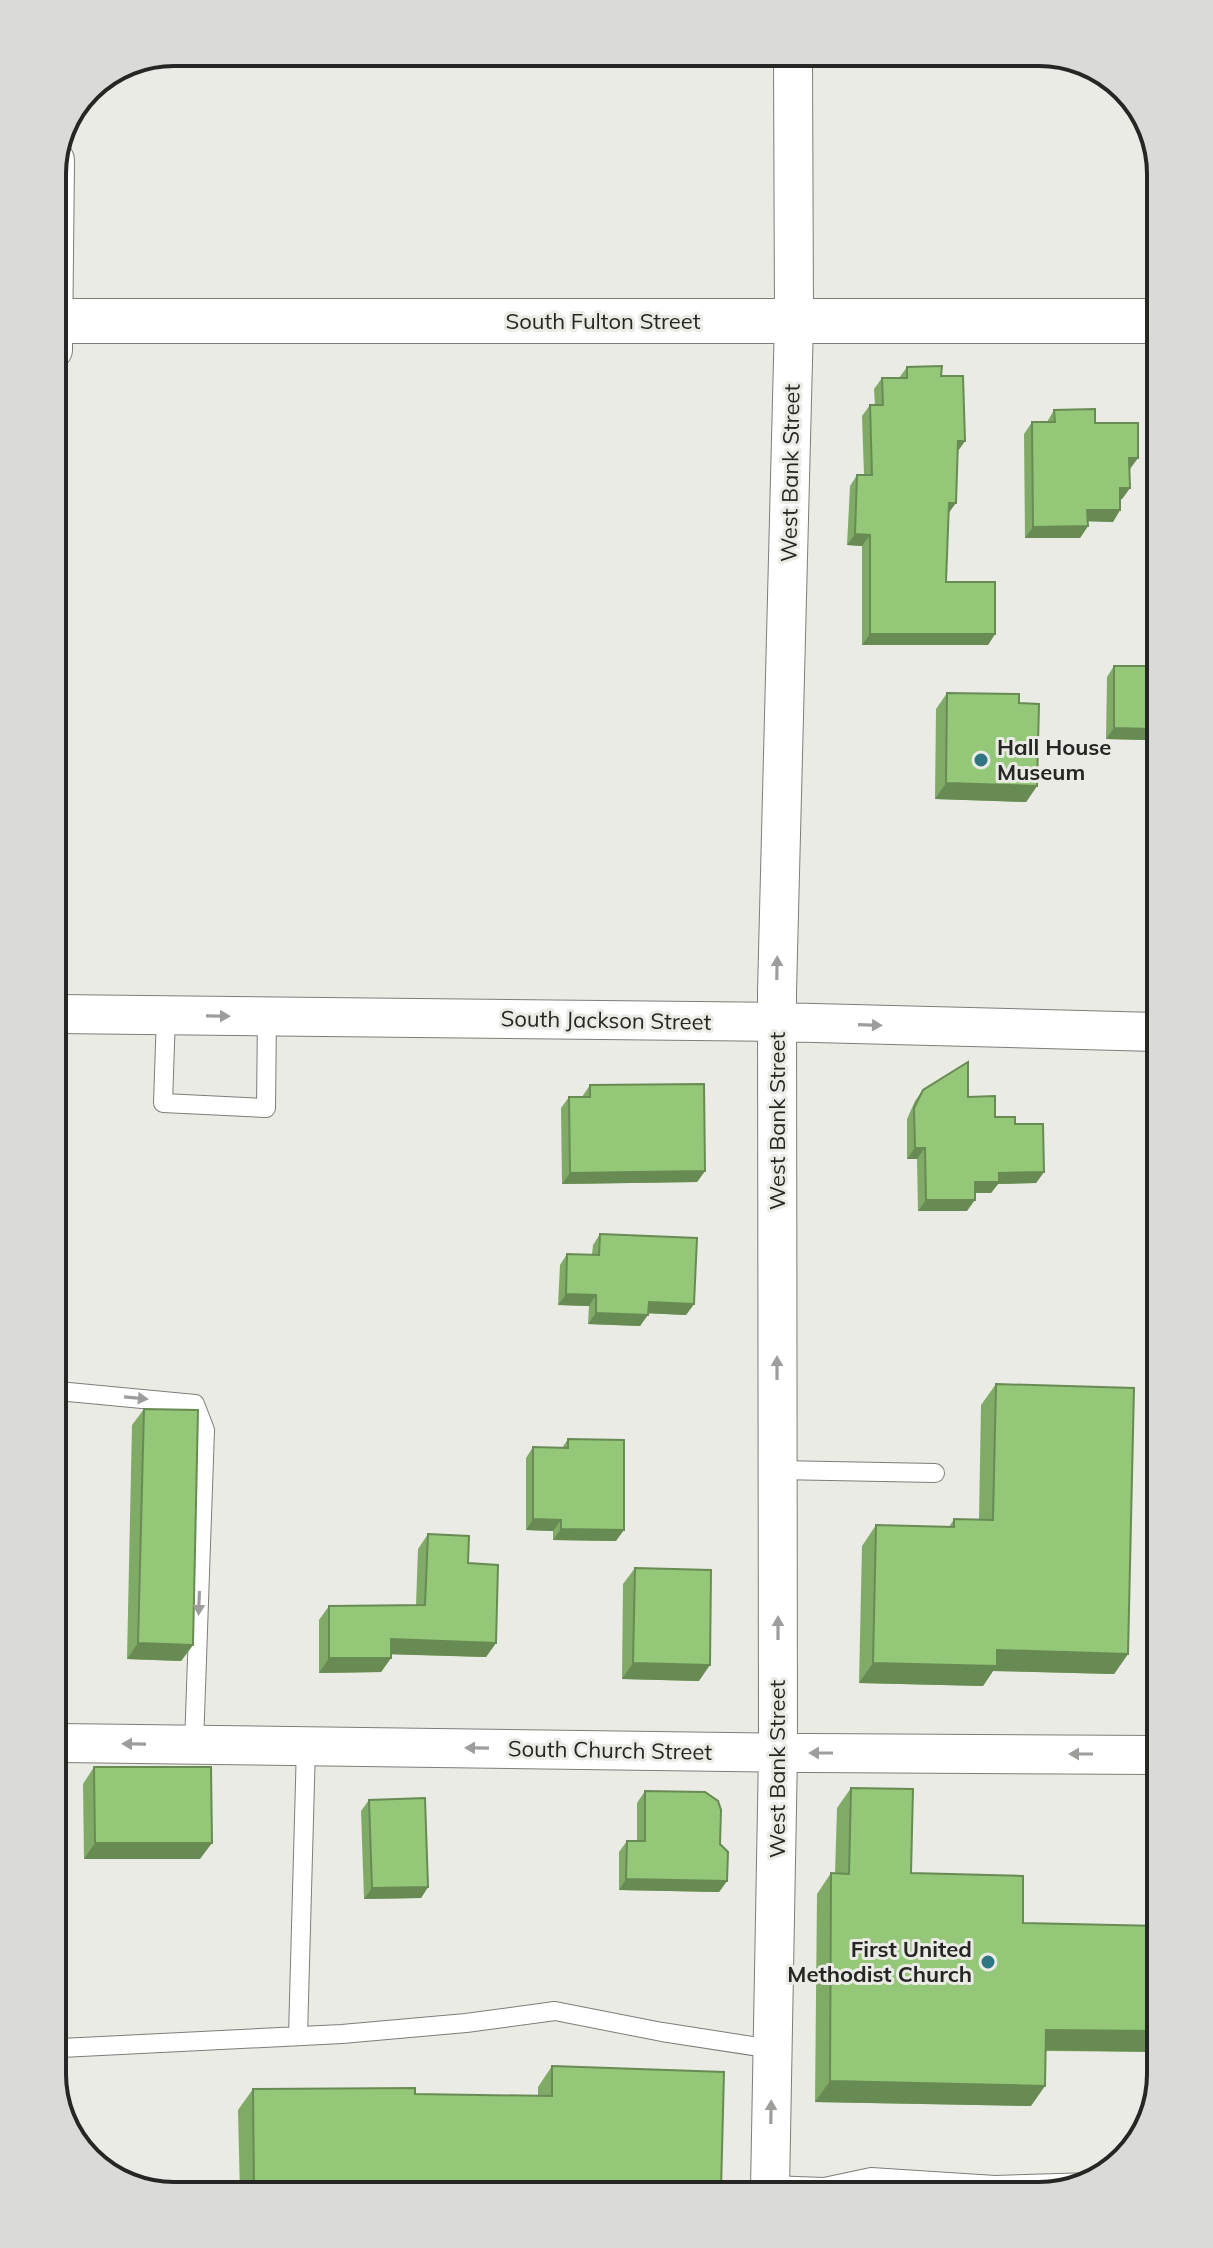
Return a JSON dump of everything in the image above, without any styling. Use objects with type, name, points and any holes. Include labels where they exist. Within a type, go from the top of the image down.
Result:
[{"type":"street","name":"West Bank Street","points":[[770,2182],[778,1753],[776,1022],[794,321],[793,66]]},
{"type":"street","name":"South Fulton Street","points":[[66,330],[794,321],[1147,321]]},
{"type":"street","name":"South Jackson Street","points":[[66,1014],[776,1022],[1147,1032]]},
{"type":"street","name":"South Church Street","points":[[66,1743],[1147,1755]]},
{"type":"lane","points":[[166,1015],[163,1103],[266,1108],[267,1016]]},
{"type":"lane","points":[[66,1392],[195,1404],[205,1430],[194,1745]]},
{"type":"lane","points":[[777,1470],[935,1473]]},
{"type":"lane","points":[[298,2036],[306,1746]]},
{"type":"lane","points":[[66,2048],[298,2036],[466,2023],[555,2011],[772,2049]]},
{"type":"lane","points":[[848,2182],[871,2177],[948,2182]]},
{"type":"building","points":[[942,366],[941,376],[963,376],[965,441],[958,441],[956,503],[949,503],[946,582],[995,582],[995,634],[870,634],[870,535],[855,534],[857,475],[872,475],[870,405],[883,405],[882,378],[907,378],[907,367]]},
{"type":"building","points":[[1095,409],[1095,423],[1138,423],[1138,458],[1129,458],[1130,488],[1120,488],[1120,510],[1087,510],[1088,526],[1033,527],[1032,422],[1055,422],[1054,410]]},
{"type":"building","points":[[1114,666],[1147,666],[1147,729],[1114,728]]},
{"type":"building","name":"Hall House Museum","points":[[947,693],[1019,694],[1019,703],[1039,704],[1037,786],[946,783]]},
{"type":"building","points":[[968,1062],[968,1097],[995,1096],[995,1117],[1015,1117],[1015,1124],[1043,1124],[1044,1172],[999,1173],[999,1182],[975,1182],[975,1200],[926,1200],[925,1148],[915,1148],[914,1108],[923,1090]]},
{"type":"building","points":[[704,1084],[705,1171],[570,1173],[569,1097],[590,1097],[590,1085]]},
{"type":"building","points":[[600,1234],[697,1238],[694,1304],[649,1302],[648,1315],[596,1313],[596,1295],[566,1294],[567,1254],[599,1255]]},
{"type":"building","points":[[996,1384],[1134,1388],[1128,1654],[997,1650],[997,1666],[873,1663],[876,1525],[954,1527],[954,1519],[993,1520]]},
{"type":"building","points":[[144,1409],[198,1410],[193,1645],[138,1643]]},
{"type":"building","points":[[568,1439],[624,1440],[624,1530],[561,1529],[561,1520],[533,1519],[533,1447],[568,1448]]},
{"type":"building","points":[[428,1534],[469,1536],[468,1563],[498,1565],[496,1643],[391,1639],[391,1658],[329,1658],[329,1606],[425,1605]]},
{"type":"building","points":[[635,1568],[711,1570],[710,1665],[633,1663]]},
{"type":"building","points":[[94,1767],[211,1767],[212,1843],[95,1843]]},
{"type":"building","name":"First United Methodist Church","points":[[851,1788],[913,1789],[911,1873],[1023,1876],[1023,1923],[1147,1926],[1147,2031],[1046,2030],[1045,2086],[830,2081],[831,1873],[849,1874]]},
{"type":"building","points":[[645,1791],[705,1792],[718,1801],[721,1810],[720,1844],[728,1852],[727,1881],[626,1879],[627,1841],[645,1841]]},
{"type":"building","points":[[425,1798],[428,1887],[372,1888],[369,1800]]},
{"type":"building","points":[[552,2066],[724,2072],[721,2182],[254,2182],[253,2089],[415,2088],[415,2094],[552,2096]]},
{"type":"place","name":"Hall House Museum","points":[[981,760]]},
{"type":"place","name":"First United Methodist Church","points":[[988,1962]]}]
